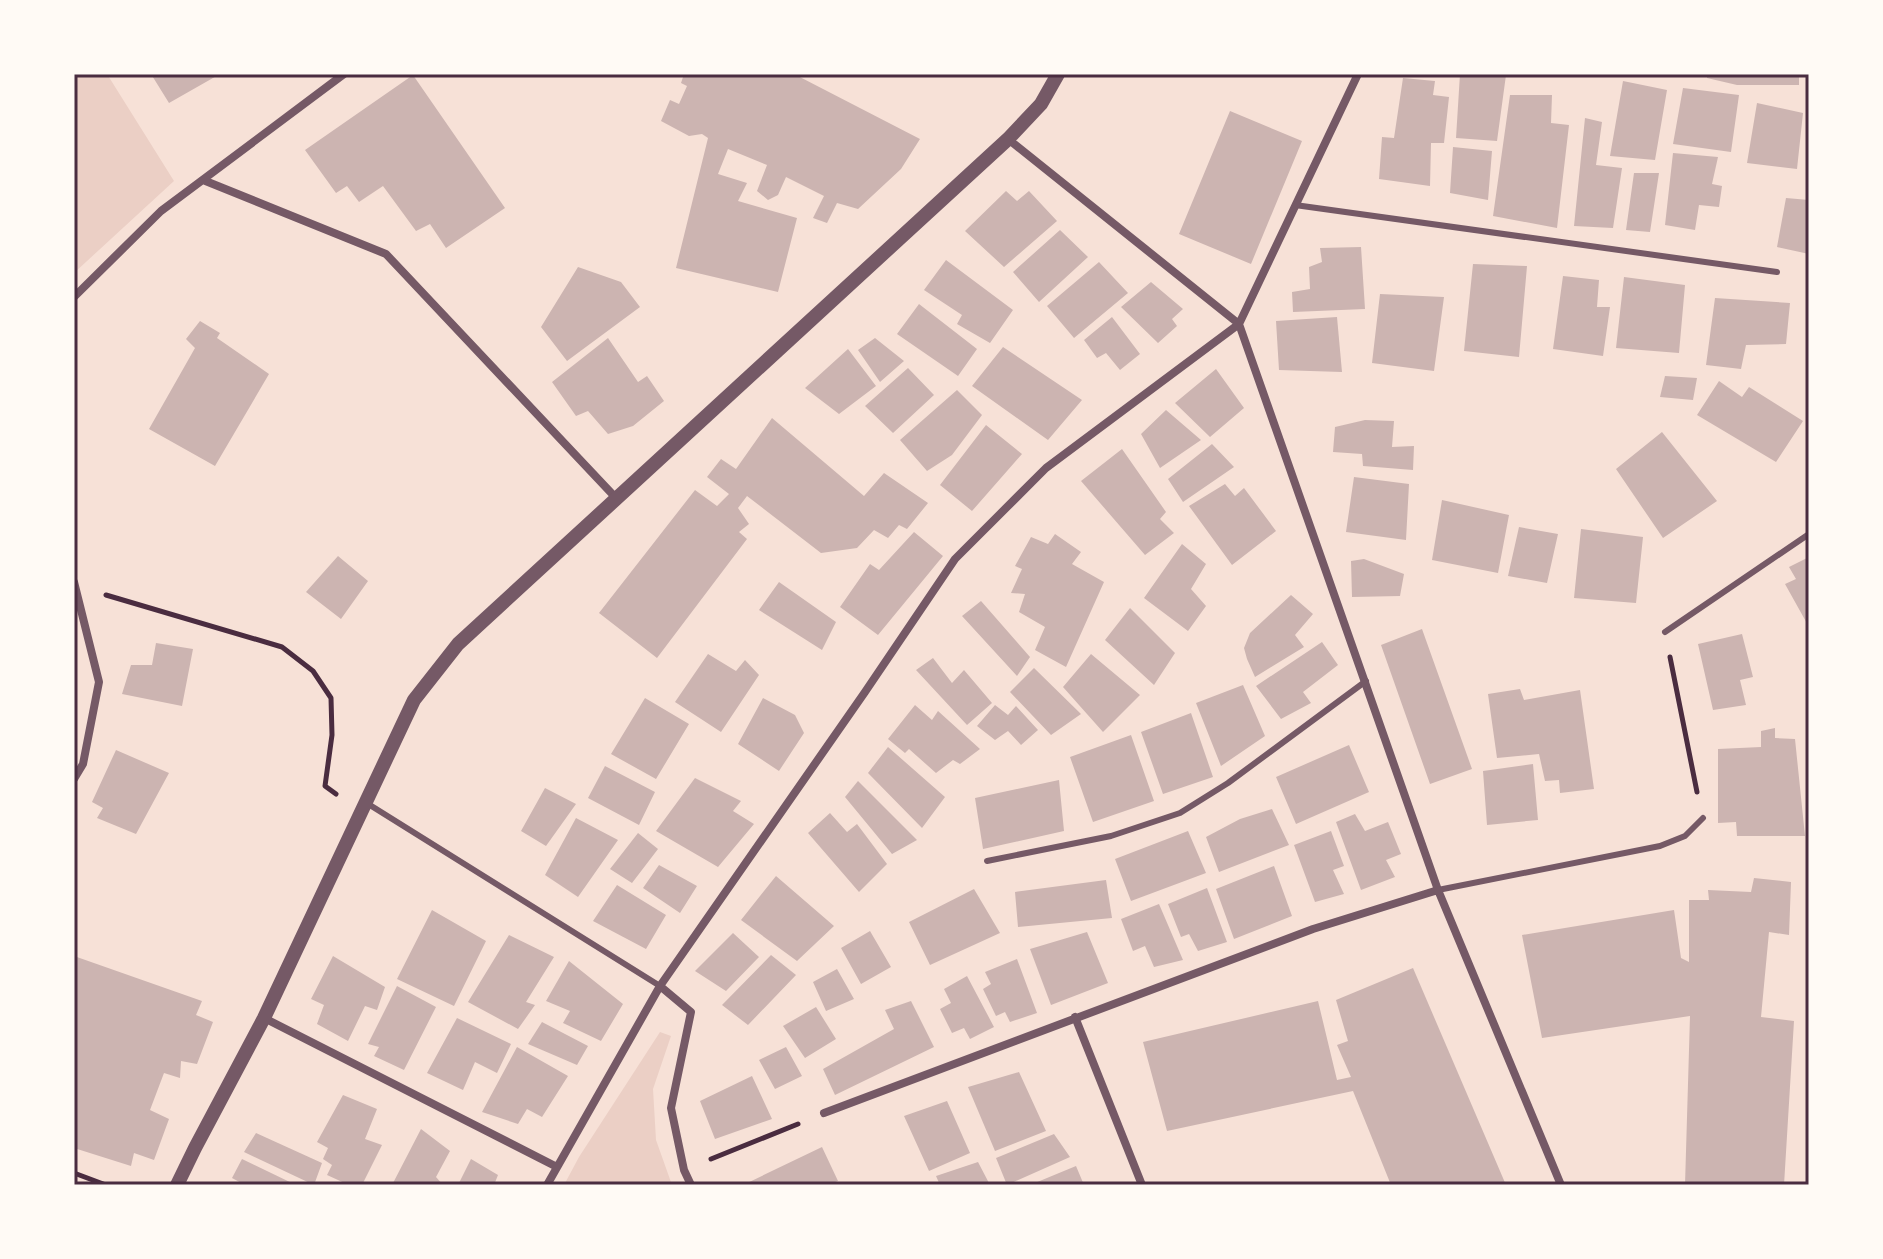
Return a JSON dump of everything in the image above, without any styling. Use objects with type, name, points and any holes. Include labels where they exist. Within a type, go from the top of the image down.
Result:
[{"type":"street","points":[[74,297],[161,211],[344,74]]},
{"type":"street","points":[[177,1185],[264,1018],[414,700],[458,644],[1008,139],[1041,104],[1058,74]]},
{"type":"street","points":[[547,1185],[660,986],[955,559],[1046,468],[1239,324],[1358,74]]},
{"type":"street","points":[[1008,139],[1239,324],[1438,890],[1561,1185]]},
{"type":"street","points":[[203,180],[386,254],[616,498]]},
{"type":"street","points":[[74,584],[99,682],[83,764],[74,779]]},
{"type":"street","points":[[824,1113],[1313,929],[1438,890]]},
{"type":"street","points":[[660,986],[691,1012],[671,1108],[684,1170],[691,1185]]},
{"type":"street","points":[[1075,1017],[1142,1185]]},
{"type":"street","points":[[264,1018],[557,1167]]},
{"type":"lane","points":[[1295,205],[1777,272]]},
{"type":"lane","points":[[1665,632],[1809,534]]},
{"type":"lane","points":[[987,861],[1111,836],[1180,813],[1228,783],[1366,681]]},
{"type":"lane","points":[[363,807],[660,986]]},
{"type":"lane","points":[[1438,890],[1660,846],[1685,836],[1703,818]]},
{"type":"path","points":[[74,584],[282,647],[313,671],[331,698],[332,735],[325,786],[363,807]]},
{"type":"path","points":[[1665,632],[1703,818]]},
{"type":"path","points":[[684,1170],[824,1113]]},
{"type":"path","points":[[74,1173],[106,1185]]},
{"type":"shaded area","points":[[74,74],[107,74],[174,181],[74,273]]},
{"type":"shaded area","points":[[660,1032],[671,1036],[653,1089],[656,1140],[672,1185],[564,1185],[579,1157]]},
{"type":"building","points":[[151,74],[220,74],[169,103]]},
{"type":"building","points":[[684,74],[794,74],[920,139],[901,169],[858,209],[837,203],[827,223],[813,218],[824,196],[786,177],[778,195],[768,200],[757,191],[767,165],[728,149],[718,174],[747,183],[738,201],[797,218],[778,292],[676,268],[708,138],[702,134],[689,136],[661,121],[670,100],[679,104],[687,86],[681,83]]},
{"type":"building","points":[[1460,74],[1506,75],[1497,141],[1456,138]]},
{"type":"building","points":[[1707,74],[1799,74],[1799,85],[1737,85],[1707,78]]},
{"type":"building","points":[[413,75],[505,208],[446,248],[430,224],[416,231],[383,186],[359,202],[347,186],[336,193],[305,150]]},
{"type":"building","points":[[1403,78],[1435,81],[1433,95],[1449,97],[1444,143],[1431,143],[1430,186],[1379,179],[1382,137],[1394,138]]},
{"type":"building","points":[[1623,81],[1667,90],[1655,160],[1610,156]]},
{"type":"building","points":[[1683,88],[1739,95],[1731,152],[1673,144]]},
{"type":"building","points":[[1510,95],[1552,95],[1551,123],[1569,125],[1557,228],[1493,216]]},
{"type":"building","points":[[1757,103],[1803,113],[1797,169],[1747,163]]},
{"type":"building","points":[[1230,111],[1302,141],[1251,264],[1179,234]]},
{"type":"building","points":[[1585,118],[1602,122],[1596,165],[1622,168],[1613,228],[1574,226]]},
{"type":"building","points":[[1453,147],[1492,151],[1488,200],[1450,193]]},
{"type":"building","points":[[1673,153],[1718,157],[1712,184],[1722,186],[1719,207],[1699,205],[1695,230],[1665,225]]},
{"type":"building","points":[[1634,173],[1659,173],[1650,232],[1626,230]]},
{"type":"building","points":[[1006,191],[1017,201],[1029,191],[1057,221],[1004,267],[965,231]]},
{"type":"building","points":[[1786,198],[1809,200],[1809,254],[1777,247]]},
{"type":"building","points":[[1060,230],[1088,257],[1039,302],[1013,272]]},
{"type":"building","points":[[1361,247],[1365,309],[1293,312],[1292,292],[1310,289],[1309,267],[1322,262],[1320,248]]},
{"type":"building","points":[[946,260],[1013,310],[990,343],[957,324],[962,315],[924,290]]},
{"type":"building","points":[[1099,262],[1128,293],[1074,338],[1047,306]]},
{"type":"building","points":[[1473,264],[1527,266],[1519,357],[1464,351]]},
{"type":"building","points":[[578,267],[621,282],[640,307],[567,361],[541,327]]},
{"type":"building","points":[[1563,276],[1599,280],[1597,307],[1610,307],[1603,356],[1553,349]]},
{"type":"building","points":[[1624,277],[1685,285],[1679,353],[1616,348]]},
{"type":"building","points":[[1151,282],[1183,309],[1172,319],[1177,326],[1158,343],[1121,307]]},
{"type":"building","points":[[1380,294],[1444,297],[1434,371],[1372,363]]},
{"type":"building","points":[[1715,298],[1790,303],[1786,344],[1746,345],[1741,369],[1706,365]]},
{"type":"building","points":[[919,304],[977,349],[958,376],[897,334]]},
{"type":"building","points":[[1112,317],[1140,354],[1120,370],[1106,353],[1097,358],[1084,340]]},
{"type":"building","points":[[1337,317],[1342,372],[1279,370],[1276,321]]},
{"type":"building","points":[[200,321],[220,333],[217,338],[269,374],[215,466],[149,429],[195,348],[186,339]]},
{"type":"building","points":[[608,338],[638,382],[647,376],[664,401],[633,426],[608,434],[588,411],[576,416],[552,382]]},
{"type":"building","points":[[875,338],[904,361],[880,382],[858,350]]},
{"type":"building","points":[[1003,347],[1082,400],[1048,440],[972,386]]},
{"type":"building","points":[[848,349],[876,386],[839,414],[805,388]]},
{"type":"building","points":[[908,368],[934,395],[893,433],[865,406]]},
{"type":"building","points":[[1216,369],[1244,408],[1210,437],[1175,403]]},
{"type":"building","points":[[1665,376],[1697,378],[1693,400],[1660,397]]},
{"type":"building","points":[[1719,381],[1742,397],[1749,387],[1803,421],[1776,462],[1697,415]]},
{"type":"building","points":[[957,390],[982,415],[952,455],[927,471],[900,440]]},
{"type":"building","points":[[1166,410],[1201,440],[1160,468],[1141,434]]},
{"type":"building","points":[[772,418],[864,496],[884,473],[928,503],[907,529],[899,525],[888,538],[874,530],[857,548],[821,553],[747,496],[738,508],[749,524],[739,532],[747,539],[657,658],[599,613],[695,490],[717,506],[729,494],[707,477],[721,459],[736,469]]},
{"type":"building","points":[[1365,420],[1394,421],[1392,447],[1414,446],[1413,470],[1363,466],[1362,454],[1333,452],[1335,427]]},
{"type":"building","points":[[986,425],[1022,454],[972,511],[940,485]]},
{"type":"building","points":[[1662,432],[1717,501],[1663,538],[1616,469]]},
{"type":"building","points":[[1212,444],[1234,467],[1183,502],[1168,479]]},
{"type":"building","points":[[1122,449],[1166,512],[1160,519],[1174,533],[1145,555],[1081,481]]},
{"type":"building","points":[[1354,477],[1409,484],[1406,540],[1346,532]]},
{"type":"building","points":[[1225,484],[1235,496],[1244,488],[1276,531],[1232,565],[1189,506]]},
{"type":"building","points":[[1442,500],[1509,515],[1498,573],[1432,560]]},
{"type":"building","points":[[1519,527],[1558,534],[1547,583],[1508,576]]},
{"type":"building","points":[[1581,529],[1643,537],[1636,603],[1574,598]]},
{"type":"building","points":[[914,532],[943,556],[878,635],[840,607],[870,564],[879,570]]},
{"type":"building","points":[[1055,534],[1081,552],[1072,564],[1104,582],[1066,667],[1035,650],[1045,627],[1019,612],[1025,594],[1011,593],[1022,569],[1015,566],[1031,537],[1048,544]]},
{"type":"building","points":[[1182,544],[1206,564],[1191,589],[1206,606],[1188,631],[1144,598]]},
{"type":"building","points":[[338,556],[368,581],[341,619],[306,592]]},
{"type":"building","points":[[1809,557],[1809,627],[1785,584],[1796,579],[1789,567]]},
{"type":"building","points":[[1364,559],[1404,574],[1400,596],[1352,597],[1351,561]]},
{"type":"building","points":[[779,582],[836,622],[822,650],[759,610]]},
{"type":"building","points":[[1291,595],[1313,614],[1295,635],[1304,647],[1255,677],[1244,648],[1250,633]]},
{"type":"building","points":[[981,601],[1030,657],[1017,676],[962,616]]},
{"type":"building","points":[[1130,608],[1175,653],[1154,685],[1105,640]]},
{"type":"building","points":[[1422,629],[1472,769],[1430,784],[1381,645]]},
{"type":"building","points":[[1742,634],[1753,677],[1740,680],[1746,705],[1713,710],[1698,644]]},
{"type":"building","points":[[1322,642],[1338,665],[1303,692],[1311,703],[1281,719],[1256,686]]},
{"type":"building","points":[[156,643],[193,649],[182,706],[122,694],[131,665],[152,665]]},
{"type":"building","points":[[708,654],[736,671],[745,660],[759,675],[721,732],[675,702]]},
{"type":"building","points":[[1091,654],[1140,695],[1103,732],[1063,687]]},
{"type":"building","points":[[933,658],[952,683],[964,670],[992,703],[967,725],[916,670]]},
{"type":"building","points":[[1034,668],[1081,714],[1051,735],[1010,692]]},
{"type":"building","points":[[1243,685],[1265,736],[1221,766],[1196,703]]},
{"type":"building","points":[[1520,689],[1524,700],[1580,690],[1594,789],[1560,793],[1559,780],[1545,781],[1539,754],[1497,758],[1488,694]]},
{"type":"building","points":[[645,698],[689,724],[656,779],[611,754]]},
{"type":"building","points":[[763,698],[795,715],[804,733],[779,771],[738,744]]},
{"type":"building","points":[[915,705],[932,720],[938,711],[980,749],[960,764],[953,760],[936,773],[909,749],[905,753],[888,739]]},
{"type":"building","points":[[995,705],[1008,715],[1016,706],[1038,730],[1021,745],[1008,731],[995,740],[977,726]]},
{"type":"building","points":[[1191,713],[1213,777],[1163,794],[1141,732]]},
{"type":"building","points":[[1775,728],[1775,738],[1795,739],[1805,836],[1737,836],[1736,822],[1718,823],[1718,749],[1761,747],[1761,731]]},
{"type":"building","points":[[1131,735],[1154,801],[1093,822],[1070,757]]},
{"type":"building","points":[[1349,745],[1369,792],[1296,824],[1276,777]]},
{"type":"building","points":[[888,747],[945,797],[922,828],[868,773]]},
{"type":"building","points":[[116,750],[169,773],[136,834],[97,818],[103,808],[92,802]]},
{"type":"building","points":[[1533,764],[1538,820],[1487,825],[1483,771]]},
{"type":"building","points":[[605,766],[655,792],[639,825],[588,798]]},
{"type":"building","points":[[695,778],[741,801],[733,811],[754,824],[718,867],[656,831]]},
{"type":"building","points":[[1059,780],[1064,831],[983,849],[975,798]]},
{"type":"building","points":[[858,781],[917,840],[892,854],[845,797]]},
{"type":"building","points":[[545,788],[576,804],[546,846],[521,831]]},
{"type":"building","points":[[1272,809],[1289,845],[1219,872],[1206,837],[1240,819]]},
{"type":"building","points":[[830,813],[847,832],[857,824],[887,864],[859,892],[808,833]]},
{"type":"building","points":[[1355,814],[1365,831],[1388,822],[1401,854],[1386,860],[1395,877],[1361,890],[1336,822]]},
{"type":"building","points":[[576,818],[618,840],[578,897],[545,875]]},
{"type":"building","points":[[1188,831],[1206,873],[1131,901],[1115,859]]},
{"type":"building","points":[[1331,831],[1344,866],[1333,870],[1344,894],[1315,902],[1294,845]]},
{"type":"building","points":[[638,833],[658,849],[632,883],[610,869]]},
{"type":"building","points":[[659,865],[697,886],[680,913],[643,888]]},
{"type":"building","points":[[1274,866],[1292,916],[1234,939],[1216,889]]},
{"type":"building","points":[[776,876],[834,926],[797,961],[741,920]]},
{"type":"building","points":[[1754,878],[1791,882],[1789,935],[1769,932],[1761,1017],[1794,1021],[1784,1185],[1685,1185],[1690,1016],[1542,1038],[1522,935],[1674,910],[1681,958],[1689,962],[1689,900],[1709,900],[1708,890],[1751,892]]},
{"type":"building","points":[[1106,880],[1112,918],[1018,927],[1015,892]]},
{"type":"building","points":[[617,885],[666,915],[646,949],[593,921]]},
{"type":"building","points":[[1207,888],[1227,942],[1198,951],[1189,934],[1181,937],[1168,904]]},
{"type":"building","points":[[974,889],[1000,933],[930,965],[909,922]]},
{"type":"building","points":[[1159,904],[1183,960],[1154,967],[1145,946],[1133,951],[1121,919]]},
{"type":"building","points":[[432,910],[486,941],[454,1006],[397,979]]},
{"type":"building","points":[[870,931],[891,967],[861,984],[841,948]]},
{"type":"building","points":[[1087,932],[1108,983],[1051,1005],[1030,949]]},
{"type":"building","points":[[733,933],[759,957],[726,991],[695,971]]},
{"type":"building","points":[[509,935],[554,957],[526,1002],[535,1005],[518,1029],[468,1002]]},
{"type":"building","points":[[771,955],[796,975],[748,1025],[722,1005]]},
{"type":"building","points":[[74,956],[202,1001],[196,1015],[213,1022],[197,1064],[181,1061],[180,1078],[164,1073],[150,1110],[169,1119],[154,1160],[134,1153],[131,1166],[74,1148]]},
{"type":"building","points":[[333,956],[385,987],[377,1010],[365,1006],[348,1041],[317,1024],[324,1005],[311,999]]},
{"type":"building","points":[[1017,959],[1037,1013],[1010,1022],[1005,1012],[996,1016],[983,989],[991,984],[985,972]]},
{"type":"building","points":[[569,961],[623,1004],[601,1041],[563,1023],[570,1011],[546,1001]]},
{"type":"building","points":[[1413,968],[1506,1185],[1391,1185],[1353,1091],[1167,1131],[1143,1042],[1318,1001],[1337,1080],[1351,1077],[1337,1045],[1348,1041],[1336,1000]]},
{"type":"building","points":[[837,969],[854,999],[826,1011],[813,982]]},
{"type":"building","points":[[967,976],[994,1027],[970,1039],[964,1028],[952,1033],[940,1009],[951,1003],[944,989]]},
{"type":"building","points":[[397,986],[436,1007],[404,1070],[374,1056],[379,1047],[368,1044]]},
{"type":"building","points":[[911,1001],[934,1047],[835,1095],[823,1069],[894,1029],[885,1010]]},
{"type":"building","points":[[816,1007],[836,1039],[805,1058],[783,1026]]},
{"type":"building","points":[[457,1018],[511,1044],[497,1073],[475,1062],[463,1090],[427,1073]]},
{"type":"building","points":[[542,1022],[588,1046],[577,1065],[528,1044]]},
{"type":"building","points":[[517,1047],[568,1076],[542,1117],[527,1109],[518,1124],[482,1112]]},
{"type":"building","points":[[786,1047],[802,1076],[775,1089],[759,1060]]},
{"type":"building","points":[[1019,1072],[1046,1131],[995,1151],[968,1087]]},
{"type":"building","points":[[752,1076],[772,1119],[715,1139],[700,1101]]},
{"type":"building","points":[[343,1095],[377,1109],[365,1139],[382,1145],[362,1185],[349,1185],[327,1175],[332,1165],[323,1159],[328,1148],[317,1142]]},
{"type":"building","points":[[947,1101],[970,1153],[929,1171],[904,1116]]},
{"type":"building","points":[[421,1129],[450,1151],[436,1177],[443,1185],[392,1185]]},
{"type":"building","points":[[256,1133],[322,1163],[314,1185],[244,1152]]},
{"type":"building","points":[[1054,1134],[1070,1157],[1007,1185],[996,1158]]},
{"type":"building","points":[[822,1147],[838,1181],[827,1185],[743,1185]]},
{"type":"building","points":[[242,1159],[296,1185],[245,1185],[232,1178]]},
{"type":"building","points":[[471,1159],[498,1175],[494,1185],[458,1185]]},
{"type":"building","points":[[978,1162],[990,1185],[940,1185],[936,1176]]},
{"type":"building","points":[[1076,1166],[1084,1185],[1030,1185]]}]
